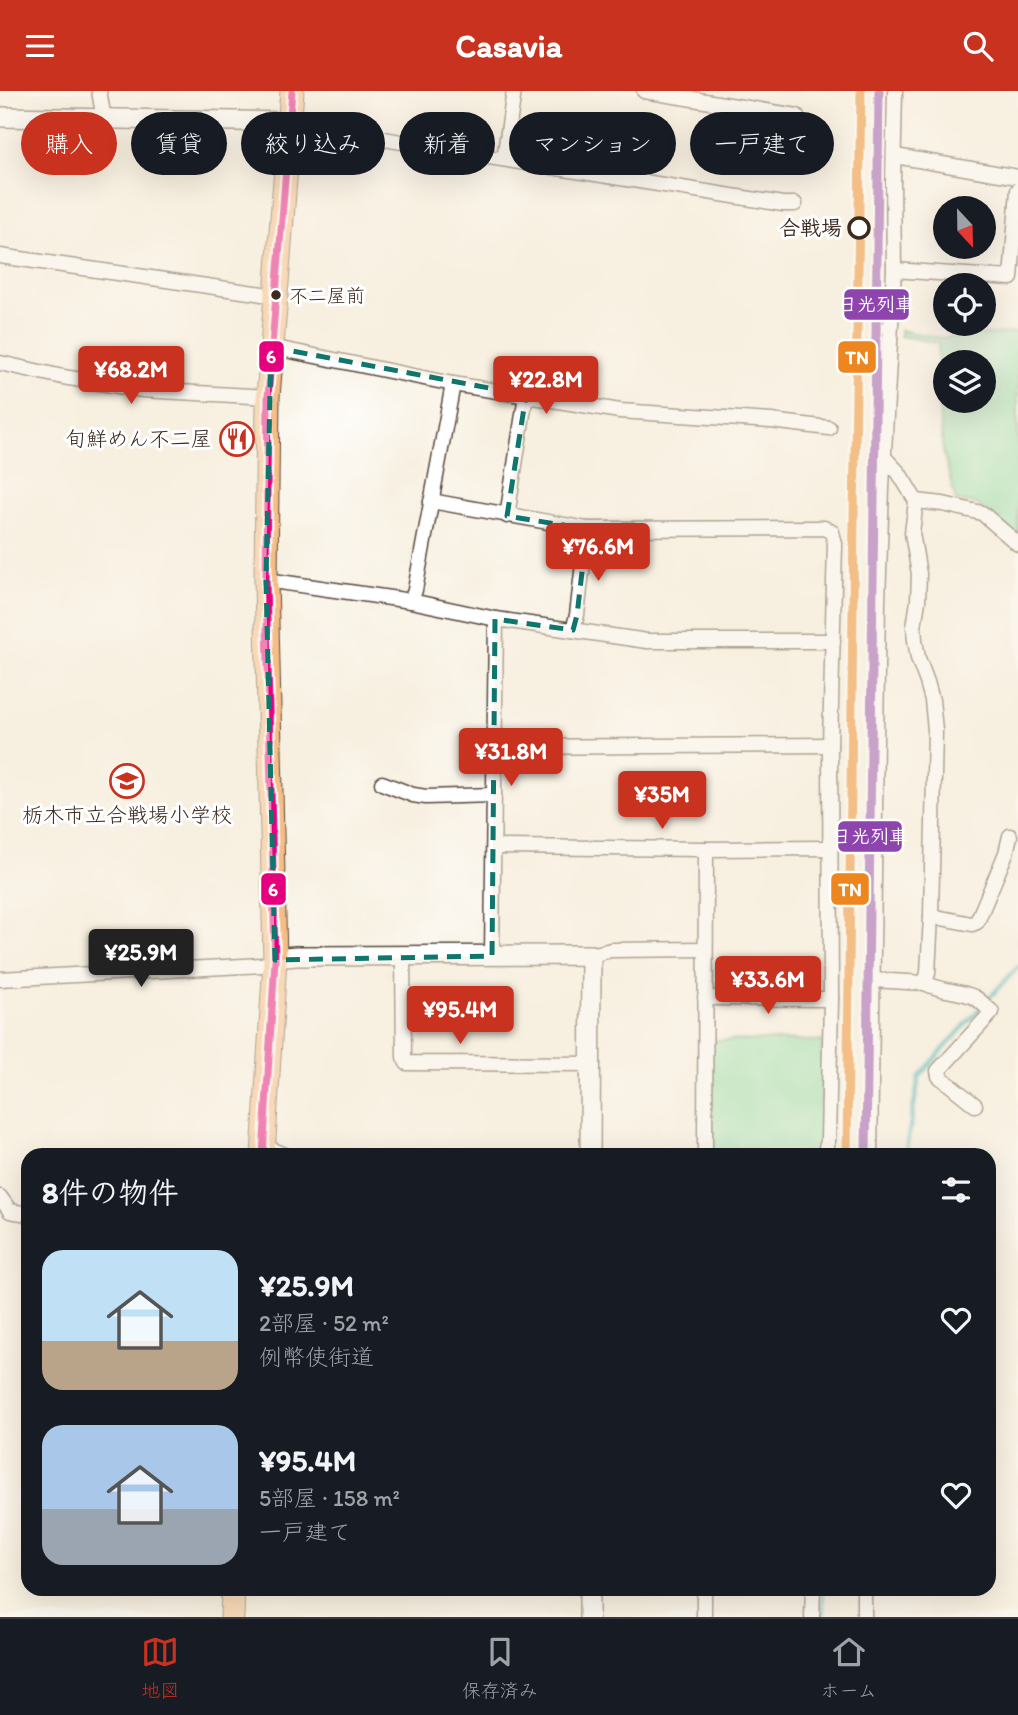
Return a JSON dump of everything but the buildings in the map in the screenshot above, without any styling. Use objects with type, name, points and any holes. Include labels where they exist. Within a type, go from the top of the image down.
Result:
[{"type":"main road","points":[[290,112],[292,91]]},
{"type":"main road","points":[[271,1148],[275,960],[266,580],[268,397],[285,175]]},
{"type":"main road","points":[[232,1617],[233,1596]]},
{"type":"street","points":[[99,91],[103,112]]},
{"type":"street","points":[[504,159],[514,91]]},
{"type":"street","points":[[644,91],[773,112]]},
{"type":"street","points":[[870,1148],[878,614],[894,270],[895,91]]},
{"type":"street","points":[[0,117],[21,117]]},
{"type":"street","points":[[117,119],[241,121]]},
{"type":"street","points":[[385,139],[795,204]]},
{"type":"street","points":[[894,158],[1018,177]]},
{"type":"street","points":[[894,270],[1011,278],[1018,190]]},
{"type":"street","points":[[0,256],[276,296]]},
{"type":"street","points":[[271,347],[453,384],[620,411],[771,421],[829,428]]},
{"type":"street","points":[[0,363],[143,390],[268,397]]},
{"type":"street","points":[[411,601],[453,384]]},
{"type":"street","points":[[508,516],[526,395]]},
{"type":"street","points":[[884,457],[899,473],[916,501],[912,534],[919,574],[915,640],[930,691],[935,730],[931,916],[925,983]]},
{"type":"street","points":[[431,501],[587,529],[810,528],[828,529],[832,532],[835,544],[830,745],[831,999],[826,1148]]},
{"type":"street","points":[[916,501],[982,513],[1018,544]]},
{"type":"street","points":[[573,630],[587,529]]},
{"type":"street","points":[[266,580],[411,601],[496,619],[647,641],[833,641]]},
{"type":"street","points":[[492,956],[496,619]]},
{"type":"street","points":[[494,747],[830,745]]},
{"type":"street","points":[[383,783],[412,795],[426,797],[494,795]]},
{"type":"street","points":[[931,916],[972,924],[977,922],[1012,855],[1010,836]]},
{"type":"street","points":[[494,847],[830,848]]},
{"type":"street","points":[[705,1148],[706,849]]},
{"type":"street","points":[[0,979],[262,965],[296,956],[591,955],[611,950],[705,949]]},
{"type":"street","points":[[590,1148],[591,955]]},
{"type":"street","points":[[403,956],[404,1057],[407,1063],[590,1065]]},
{"type":"street","points":[[872,980],[925,983],[939,990],[977,999],[992,1011],[938,1071],[939,1076],[975,1105]]},
{"type":"street","points":[[705,998],[831,999]]},
{"type":"street","points":[[0,1198],[10,1211],[21,1213]]},
{"type":"street","points":[[589,1596],[589,1617]]},
{"type":"street","points":[[704,1596],[704,1617]]},
{"type":"street","points":[[812,1617],[813,1596]]},
{"type":"street","points":[[864,1596],[864,1617]]},
{"type":"highlighted area","points":[[271,347],[526,395],[507,516],[587,529],[577,615],[573,630],[495,619],[492,956],[275,960],[266,580]]},
{"type":"green space","points":[[900,330],[940,338],[996,336],[996,334],[1018,332],[1018,538],[977,504],[956,501],[943,451],[939,413],[996,413],[996,350],[938,350],[938,343],[900,336]]},
{"type":"green space","points":[[712,1040],[822,1041],[821,1138],[818,1148],[712,1148]]},
{"type":"waterway","points":[[989,998],[1018,967]]},
{"type":"waterway","points":[[906,1148],[919,1077],[979,1009]]},
{"type":"waterway","points":[[823,1596],[823,1616]]},
{"type":"transit line","name":"6","points":[[263,1148],[275,960],[266,580],[268,397],[292,91]]},
{"type":"transit line","name":"TN","points":[[847,1148],[861,91]]},
{"type":"transit line","name":"日光列車","points":[[866,1148],[879,91]]},
{"type":"place","name":"合戦場","points":[[859,228]]},
{"type":"place","name":"不二屋前","points":[[276,295]]},
{"type":"place","name":"旬鮮めん不二屋","points":[[237,439]]},
{"type":"place","name":"栃木市立合戦場小学校","points":[[127,781]]}]
